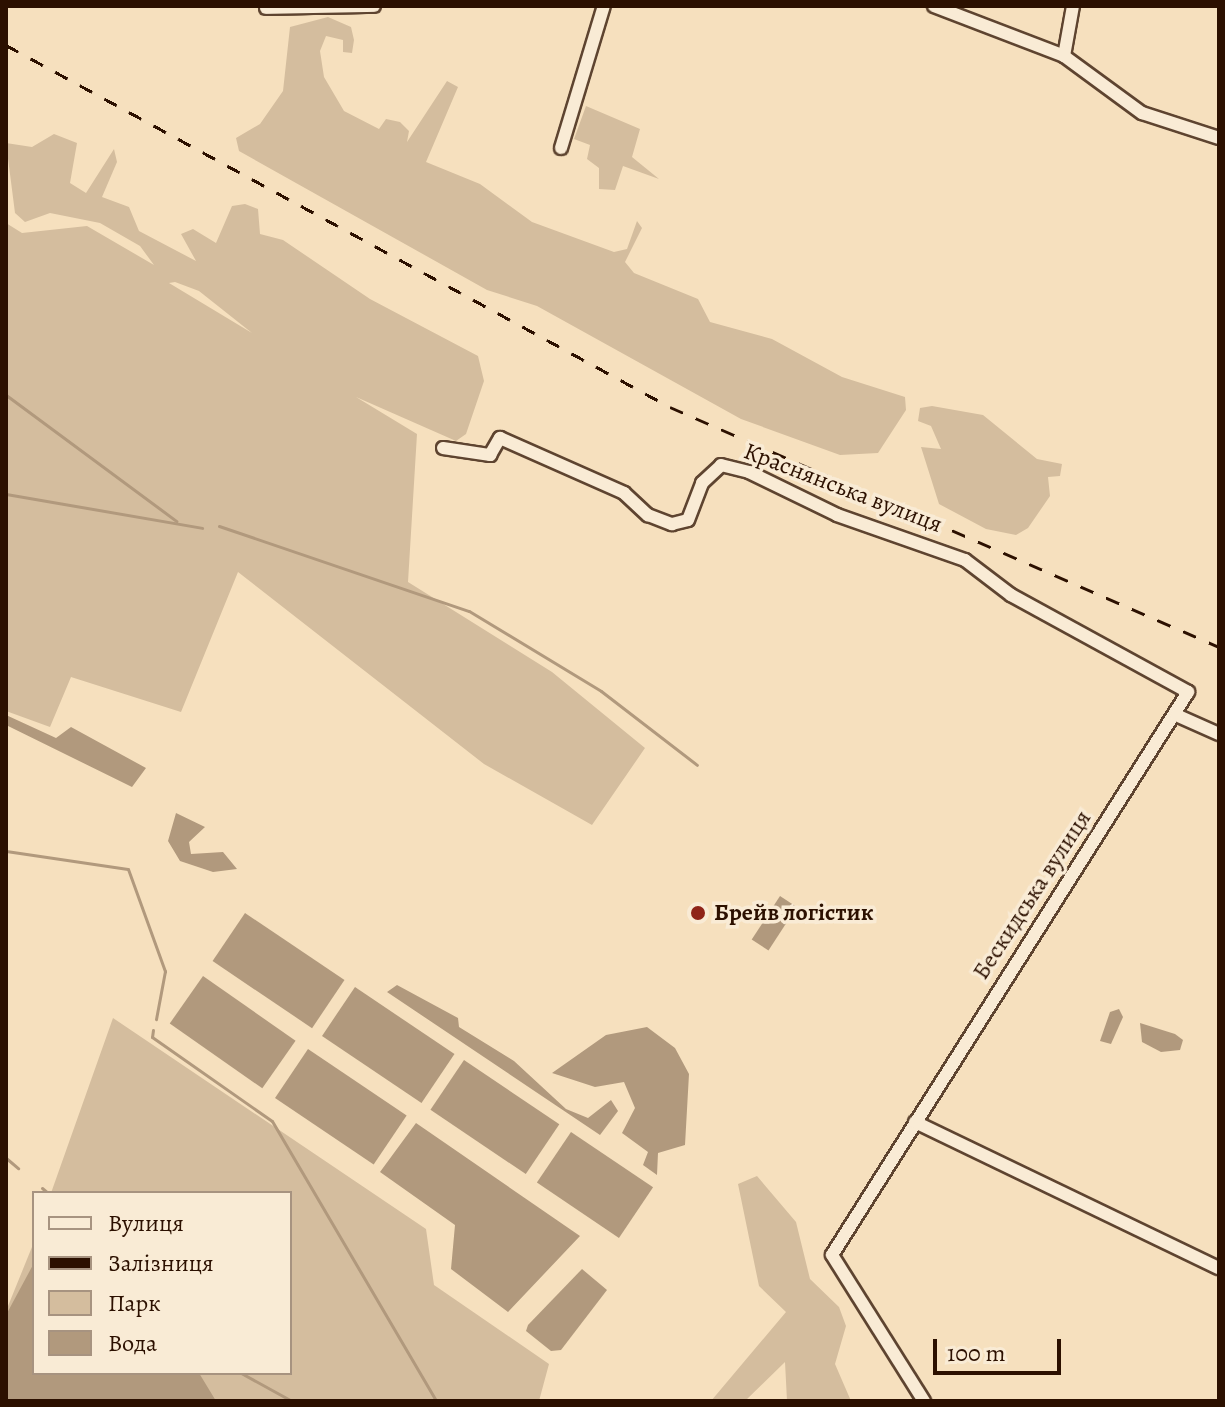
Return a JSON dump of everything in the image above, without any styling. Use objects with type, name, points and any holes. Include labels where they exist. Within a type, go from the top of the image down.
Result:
[{"type":"street","points":[[266,8],[374,6]]},
{"type":"street","points":[[561,148],[604,6]]},
{"type":"street","points":[[934,6],[1064,56],[1142,113],[1219,138]]},
{"type":"street","points":[[1064,56],[1073,6]]},
{"type":"street","name":"Краснянська вулиця","points":[[443,448],[490,455],[500,438],[624,493],[648,515],[672,524],[688,520],[702,483],[721,465],[749,472],[837,515],[965,560],[1011,595],[1188,692]]},
{"type":"street","name":"Бескидська вулиця","points":[[924,1401],[832,1255],[1188,692]]},
{"type":"street","points":[[1176,715],[1219,734]]},
{"type":"street","points":[[915,1122],[1219,1268]]},
{"type":"green space","points":[[328,17],[351,27],[354,40],[352,53],[343,52],[343,40],[326,36],[320,51],[324,77],[344,111],[379,129],[386,119],[400,122],[409,131],[407,142],[447,81],[458,87],[426,162],[480,184],[532,222],[614,252],[627,249],[637,221],[642,228],[625,262],[634,273],[698,299],[710,322],[772,339],[842,377],[905,397],[906,410],[878,453],[840,455],[741,419],[537,306],[487,290],[239,151],[236,138],[260,124],[283,91],[290,27]]},
{"type":"green space","points":[[586,106],[640,129],[632,157],[659,179],[623,166],[615,190],[599,189],[599,168],[587,159],[590,145],[574,139]]},
{"type":"green space","points":[[54,134],[77,143],[70,183],[86,193],[114,149],[117,162],[102,197],[129,207],[139,231],[196,261],[181,234],[193,229],[216,243],[232,206],[245,204],[258,209],[260,234],[283,240],[370,299],[478,356],[484,381],[466,434],[456,441],[356,397],[417,434],[408,582],[552,672],[645,748],[592,825],[484,764],[238,572],[181,712],[71,677],[50,727],[6,711],[6,223],[22,233],[87,226],[154,265],[140,246],[100,223],[50,213],[25,222],[15,213],[6,143],[32,147]],"holes":[[[175,282],[199,291],[252,333],[169,283]]]},
{"type":"green space","points":[[932,406],[983,415],[1037,459],[1062,464],[1060,476],[1048,477],[1050,496],[1028,528],[1016,535],[986,529],[939,504],[921,447],[941,449],[931,426],[918,421],[920,408]]},
{"type":"green space","points":[[113,1018],[426,1229],[434,1285],[549,1364],[539,1401],[6,1401],[6,1311],[32,1247],[32,1375],[292,1375],[292,1191],[52,1191]]},
{"type":"green space","points":[[757,1176],[796,1222],[810,1279],[839,1307],[846,1326],[835,1364],[851,1401],[787,1401],[785,1362],[745,1401],[711,1401],[786,1312],[759,1286],[738,1184]]},
{"type":"water","points":[[6,715],[56,738],[71,727],[146,768],[132,787],[6,725]]},
{"type":"water","points":[[176,813],[205,827],[189,842],[191,854],[223,852],[237,869],[213,872],[180,861],[168,841]]},
{"type":"water","points":[[780,896],[797,907],[768,951],[752,940]]},
{"type":"water","points":[[245,913],[344,980],[312,1028],[213,961]]},
{"type":"water","points":[[203,976],[296,1041],[262,1088],[170,1024]]},
{"type":"water","points":[[397,985],[458,1018],[459,1027],[514,1061],[566,1109],[588,1118],[611,1100],[618,1111],[600,1135],[387,992]]},
{"type":"water","points":[[355,987],[454,1054],[421,1103],[322,1036]]},
{"type":"water","points":[[1119,1009],[1123,1017],[1111,1044],[1100,1041],[1110,1012]]},
{"type":"water","points":[[1140,1023],[1175,1034],[1183,1040],[1180,1050],[1161,1052],[1142,1042]]},
{"type":"water","points":[[647,1027],[675,1048],[689,1074],[685,1145],[658,1153],[657,1175],[643,1165],[648,1152],[622,1133],[635,1108],[624,1082],[595,1087],[552,1073],[606,1035]]},
{"type":"water","points":[[308,1049],[407,1116],[374,1164],[275,1098]]},
{"type":"water","points":[[464,1060],[559,1124],[526,1174],[430,1110]]},
{"type":"water","points":[[416,1123],[580,1236],[508,1312],[451,1269],[455,1225],[380,1172]]},
{"type":"water","points":[[571,1132],[653,1187],[619,1238],[537,1183]]},
{"type":"water","points":[[32,1267],[32,1375],[200,1375],[216,1401],[6,1401],[6,1315]]},
{"type":"water","points":[[582,1269],[607,1290],[561,1350],[551,1351],[526,1331],[528,1325]]},
{"type":"waterway","points":[[6,395],[176,521]]},
{"type":"waterway","points":[[6,494],[202,528]]},
{"type":"waterway","points":[[219,526],[469,611],[601,691],[697,765]]},
{"type":"waterway","points":[[6,851],[128,869],[165,971],[156,1019]]},
{"type":"waterway","points":[[153,1030],[152,1037],[272,1121],[436,1401]]},
{"type":"waterway","points":[[6,1158],[18,1168]]},
{"type":"waterway","points":[[42,1188],[46,1191]]},
{"type":"waterway","points":[[245,1375],[292,1401]]},
{"type":"railway","points":[[6,45],[670,407],[1219,647]]},
{"type":"place","name":"Брейв логістик","points":[[698,913]]}]
